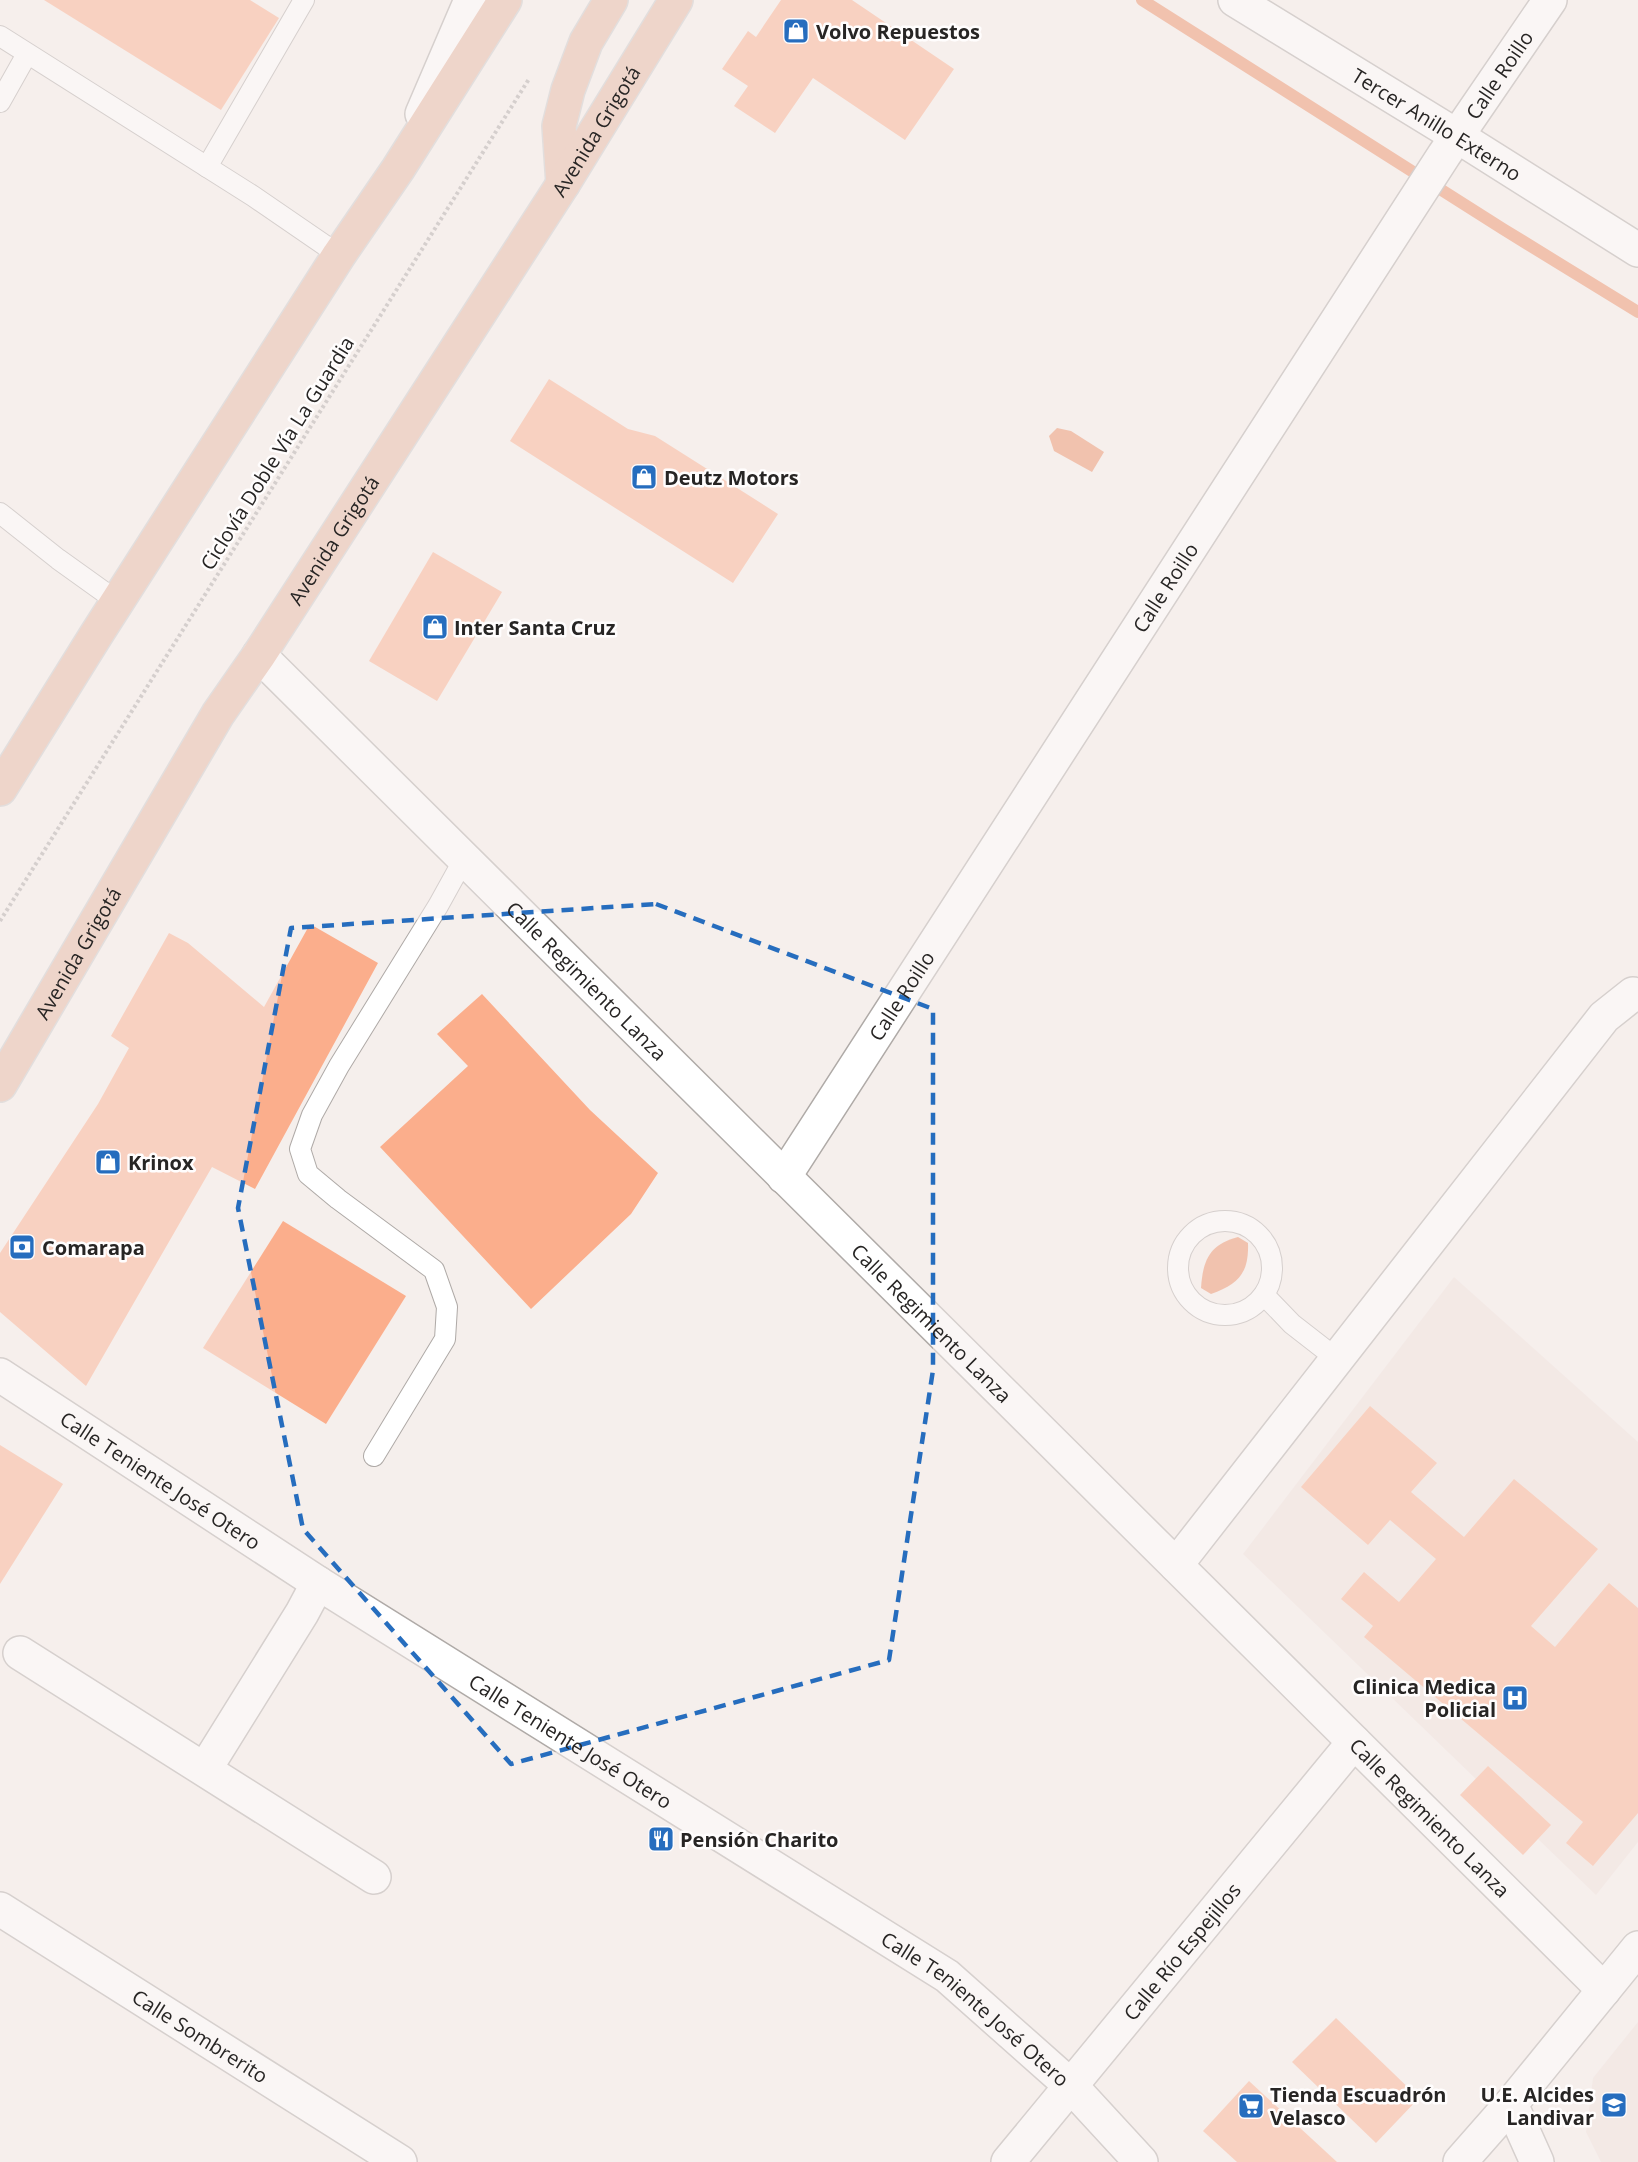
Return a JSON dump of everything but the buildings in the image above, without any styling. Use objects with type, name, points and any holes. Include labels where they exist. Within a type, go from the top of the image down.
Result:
[{"type":"main road","points":[[0,789],[339,255],[398,170],[505,0]]},
{"type":"main road","points":[[563,184],[559,126],[568,90],[586,42],[611,0]]},
{"type":"main road","name":"Avenida Grigotá","points":[[0,1084],[218,714],[259,655],[563,184],[676,0]]},
{"type":"street","points":[[398,170],[471,0]]},
{"type":"street","name":"Tercer Anillo Externo","points":[[1235,0],[1450,146],[1638,250]]},
{"type":"street","name":"Calle Roillo","points":[[784,1177],[1450,146],[1550,0]]},
{"type":"street","name":"Calle Regimiento Lanza","points":[[259,655],[1604,1990]]},
{"type":"street","points":[[1176,1565],[1604,1017],[1633,994],[1638,995]]},
{"type":"street","name":"Calle Teniente José Otero","points":[[0,1374],[318,1583],[947,1976],[1071,2086],[1141,2162]]},
{"type":"street","points":[[205,1769],[302,1613],[318,1583]]},
{"type":"street","points":[[20,1653],[374,1877]]},
{"type":"street","name":"Calle Río Espejillos","points":[[1008,2162],[1354,1742]]},
{"type":"street","name":"Calle Sombrerito","points":[[0,1909],[400,2162]]},
{"type":"street","points":[[1460,2162],[1511,2104],[1638,1948]]},
{"type":"street","points":[[1511,2104],[1537,2162]]},
{"type":"lane","points":[[207,168],[304,0]]},
{"type":"lane","points":[[0,36],[254,196],[339,255]]},
{"type":"lane","points":[[0,102],[27,54]]},
{"type":"lane","points":[[0,513],[118,602]]},
{"type":"lane","points":[[374,1456],[445,1339],[447,1307],[434,1270],[308,1174],[300,1149],[312,1115],[339,1066],[438,906],[464,859]]},
{"type":"lane","points":[[1218,1222],[1235,1222],[1250,1228],[1262,1239],[1270,1254],[1272,1269],[1269,1285],[1264,1295],[1247,1309],[1232,1315],[1215,1314],[1200,1308],[1188,1298],[1180,1283],[1177,1267],[1181,1251],[1190,1237],[1202,1227],[1218,1222]]},
{"type":"lane","points":[[1264,1295],[1292,1324],[1337,1359]]},
{"type":"path","name":"Ciclovía Doble Vía La Guardia","points":[[0,921],[535,70]]},
{"type":"highlighted area","points":[[656,904],[933,1009],[933,1370],[889,1660],[511,1764],[303,1529],[238,1208],[291,928]]},
{"type":"shaded area","points":[[1057,428],[1071,431],[1104,452],[1092,472],[1054,451],[1049,436]]},
{"type":"shaded area","points":[[1238,1237],[1248,1243],[1244,1270],[1235,1282],[1211,1294],[1201,1288],[1209,1255],[1220,1244]]},
{"type":"shaded area","name":"Clinica Medica Policial","points":[[1454,1277],[1638,1442],[1638,1842],[1596,1895],[1243,1554]]},
{"type":"shaded area","name":"U.E. Alcides Landivar","points":[[1638,2022],[1638,2162],[1601,2162],[1586,2132],[1593,2078]]},
{"type":"waterway","points":[[1142,0],[1638,312]]},
{"type":"place","name":"Volvo Repuestos","points":[[796,31]]},
{"type":"place","name":"Deutz Motors","points":[[644,477]]},
{"type":"place","name":"Inter Santa Cruz","points":[[435,627]]},
{"type":"place","name":"Krinox","points":[[108,1162]]},
{"type":"place","name":"Comarapa","points":[[22,1247]]},
{"type":"place","name":"Clinica Medica Policial","points":[[1515,1698]]},
{"type":"place","name":"Pensión Charito","points":[[661,1839]]},
{"type":"place","name":"U.E. Alcides Landivar","points":[[1614,2105]]},
{"type":"place","name":"Tienda Escuadrón Velasco","points":[[1251,2106]]}]
